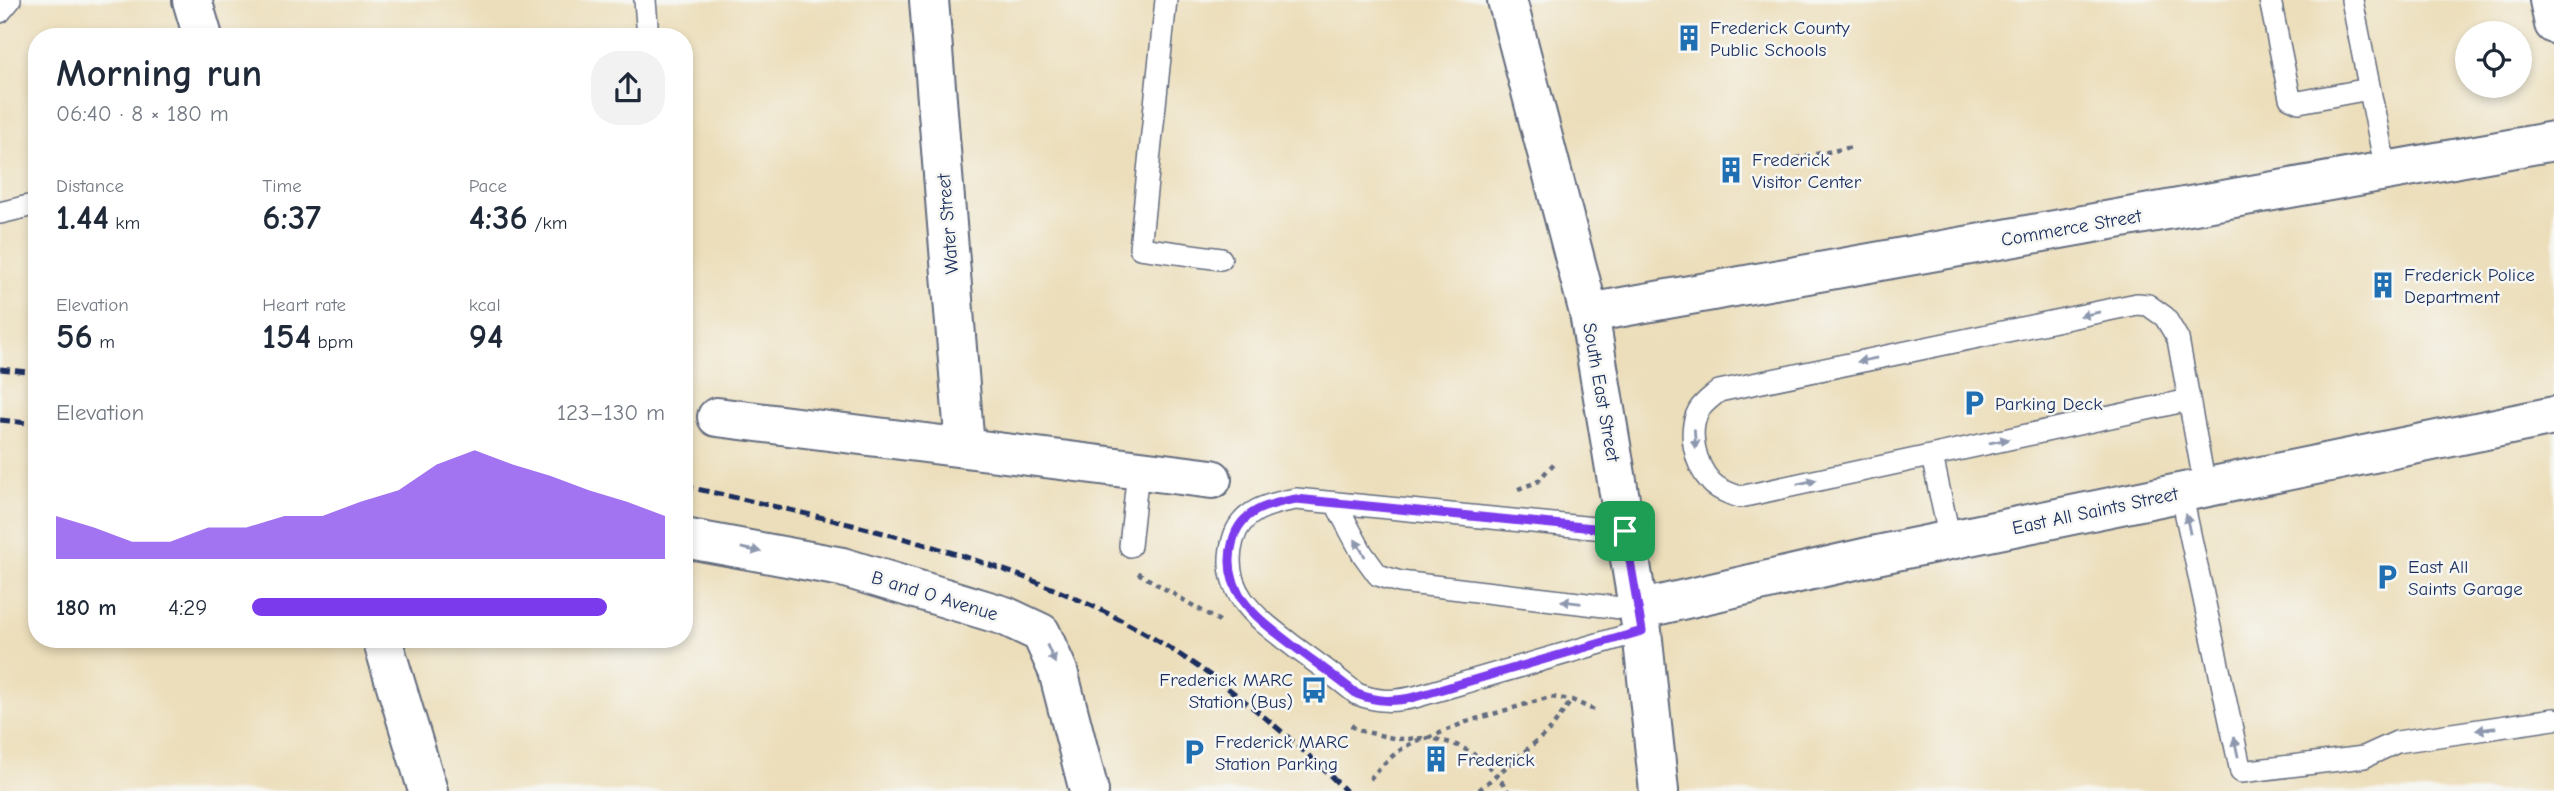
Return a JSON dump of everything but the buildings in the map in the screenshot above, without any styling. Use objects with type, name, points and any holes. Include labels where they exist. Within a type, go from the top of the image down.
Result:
[{"type":"street","points":[[192,0],[200,28]]},
{"type":"street","name":"Water Street","points":[[929,0],[965,448]]},
{"type":"street","name":"South East Street","points":[[1507,0],[1589,313],[1640,621],[1659,791]]},
{"type":"street","name":"Commerce Street","points":[[1589,313],[2554,141]]},
{"type":"street","name":"East All Saints Street","points":[[1640,621],[1950,540],[2554,416]]},
{"type":"street","points":[[717,417],[1212,479]]},
{"type":"street","name":"B and O Avenue","points":[[693,540],[842,567],[1005,616],[1041,633],[1058,671],[1086,781]]},
{"type":"street","points":[[385,648],[428,791]]},
{"type":"lane","points":[[0,12],[10,0]]},
{"type":"lane","points":[[645,0],[647,28]]},
{"type":"lane","points":[[1166,0],[1140,248],[1221,259]]},
{"type":"lane","points":[[2270,0],[2290,98],[2299,102],[2369,89]]},
{"type":"lane","points":[[2351,0],[2386,170]]},
{"type":"lane","points":[[0,213],[28,206]]},
{"type":"lane","points":[[2189,400],[1740,496],[1729,494],[1710,482],[1696,456],[1694,426],[1698,411],[1719,391],[2137,304],[2148,305],[2165,317],[2178,339],[2189,400],[2193,489],[2241,772],[2364,757],[2397,742],[2554,719]]},
{"type":"lane","points":[[1932,456],[1950,540]]},
{"type":"lane","points":[[1130,546],[1138,470]]},
{"type":"lane","points":[[1625,531],[1296,499],[1267,504],[1245,517],[1234,536],[1229,555],[1232,581],[1252,613],[1357,694],[1376,701],[1395,702],[1640,621]]},
{"type":"lane","points":[[1336,503],[1362,553],[1378,575],[1399,582],[1640,621]]},
{"type":"path","points":[[1786,160],[1853,147]]},
{"type":"path","points":[[1479,790],[1550,730],[1572,701]]},
{"type":"path","points":[[1370,779],[1385,761],[1401,750],[1428,738],[1453,743],[1475,754],[1497,774],[1508,791]]},
{"type":"railway","points":[[0,369],[28,372]]},
{"type":"railway","points":[[0,420],[28,423]]},
{"type":"railway","points":[[693,488],[847,524],[954,553],[1058,591],[1109,614],[1142,631],[1234,693],[1292,740],[1346,791]]},
{"type":"place","name":"Frederick County Public Schools","points":[[1689,38]]},
{"type":"place","name":"Frederick Visitor Center","points":[[1731,170]]},
{"type":"place","name":"Frederick Police Department","points":[[2383,285]]},
{"type":"place","name":"Parking Deck","points":[[1974,403]]},
{"type":"place","name":"East All Saints Garage","points":[[2387,577]]},
{"type":"place","name":"Frederick MARC Station (Bus)","points":[[1314,690]]},
{"type":"place","name":"Frederick MARC Station Parking","points":[[1194,752]]},
{"type":"place","name":"Frederick","points":[[1436,759]]},
{"type":"route","points":[[1296,499],[1625,531],[1642,631],[1395,702],[1376,701],[1357,694],[1252,613],[1242,601],[1232,581],[1229,555],[1234,536],[1245,517],[1267,504],[1296,499]]}]
